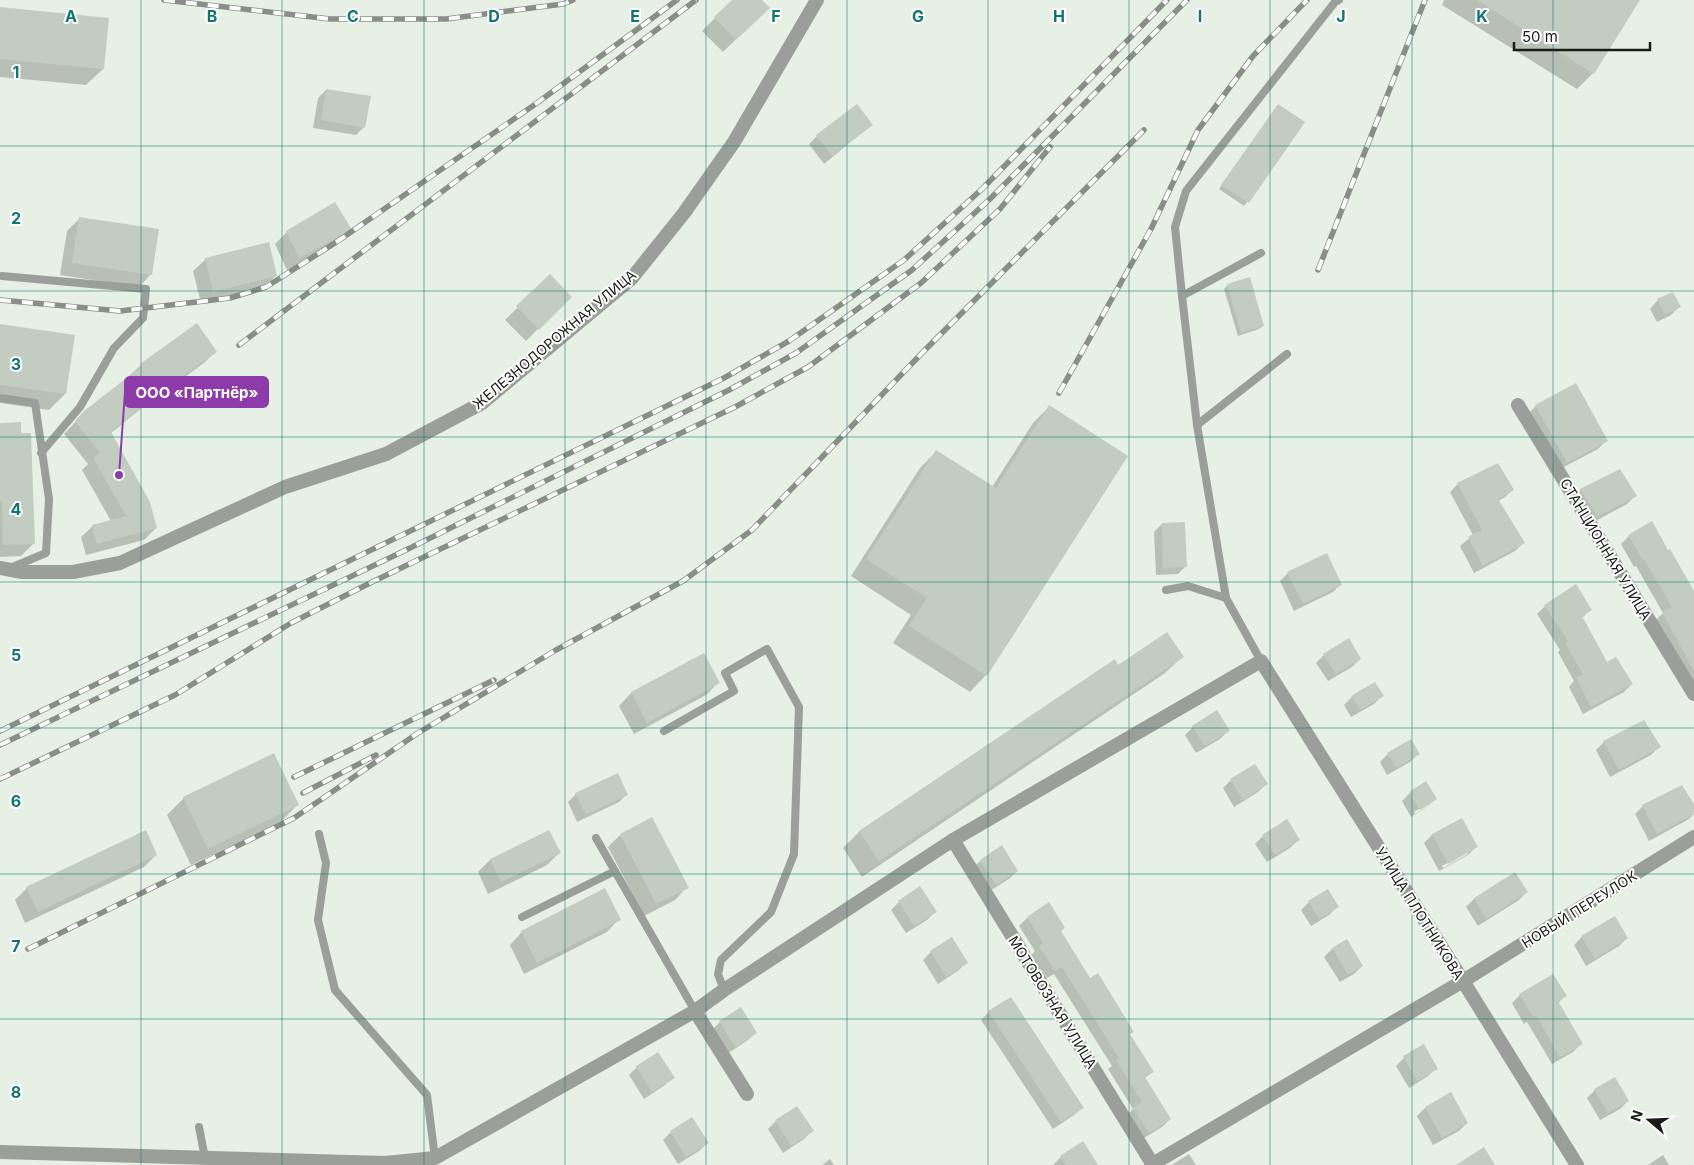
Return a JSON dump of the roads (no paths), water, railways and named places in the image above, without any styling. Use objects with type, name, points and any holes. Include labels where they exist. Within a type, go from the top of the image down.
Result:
[{"type":"street","name":"ЖЕЛЕЗНОДОРОЖНАЯ УЛИЦА","points":[[3,569],[22,572],[73,572],[120,563],[285,487],[386,454],[482,403],[632,278],[684,213],[734,142],[817,0]]},
{"type":"street","name":"СТАНЦИОННАЯ УЛИЦА","points":[[1518,405],[1694,694]]},
{"type":"street","points":[[0,1152],[384,1164],[437,1162],[695,1011],[952,840],[1261,661]]},
{"type":"street","name":"УЛИЦА ПЛОТНИКОВА","points":[[1261,661],[1577,1165]]},
{"type":"street","name":"НОВЫЙ ПЕРЕУЛОК","points":[[1152,1165],[1463,981],[1694,836]]},
{"type":"street","name":"МОТОВОЗНАЯ УЛИЦА","points":[[952,840],[1152,1165]]},
{"type":"street","points":[[695,1011],[747,1094]]},
{"type":"lane","points":[[1261,661],[1226,598],[1197,425],[1175,227],[1186,191],[1339,0]]},
{"type":"lane","points":[[1182,296],[1261,253]]},
{"type":"lane","points":[[2,276],[146,289],[144,318],[114,348],[80,407],[41,453]]},
{"type":"lane","points":[[1197,425],[1287,354]]},
{"type":"lane","points":[[0,398],[34,403],[49,499],[46,553],[3,569]]},
{"type":"lane","points":[[1166,590],[1188,586],[1226,598]]},
{"type":"lane","points":[[664,731],[734,691],[725,673],[767,649],[800,707],[794,854],[771,912],[721,960],[718,974],[724,990]]},
{"type":"lane","points":[[319,834],[326,863],[318,920],[334,990],[427,1095],[437,1162]]},
{"type":"lane","points":[[596,838],[695,1011]]},
{"type":"lane","points":[[522,917],[615,872]]},
{"type":"lane","points":[[200,1127],[205,1158]]},
{"type":"railway","points":[[164,0],[330,19],[446,19],[563,4],[573,0]]},
{"type":"railway","points":[[0,300],[120,311],[230,298],[266,287],[338,241],[537,103],[677,0]]},
{"type":"railway","points":[[239,345],[696,0]]},
{"type":"railway","points":[[0,731],[724,378],[789,341],[904,260],[982,189],[1167,0]]},
{"type":"railway","points":[[0,745],[406,550],[729,390],[796,353],[912,270],[990,199],[1187,0]]},
{"type":"railway","points":[[1059,393],[1151,229],[1198,130],[1253,56],[1307,0]]},
{"type":"railway","points":[[1318,270],[1425,0]]},
{"type":"railway","points":[[28,949],[294,818],[418,733],[556,650],[683,581],[752,530],[922,353],[1144,130]]},
{"type":"railway","points":[[0,779],[175,695],[291,623],[735,407],[808,367],[921,283],[1000,209],[1050,147]]},
{"type":"railway","points":[[294,777],[494,680]]},
{"type":"railway","points":[[303,793],[376,755]]},
{"type":"place","name":"ООО «Партнёр»","points":[[119,475]]}]
